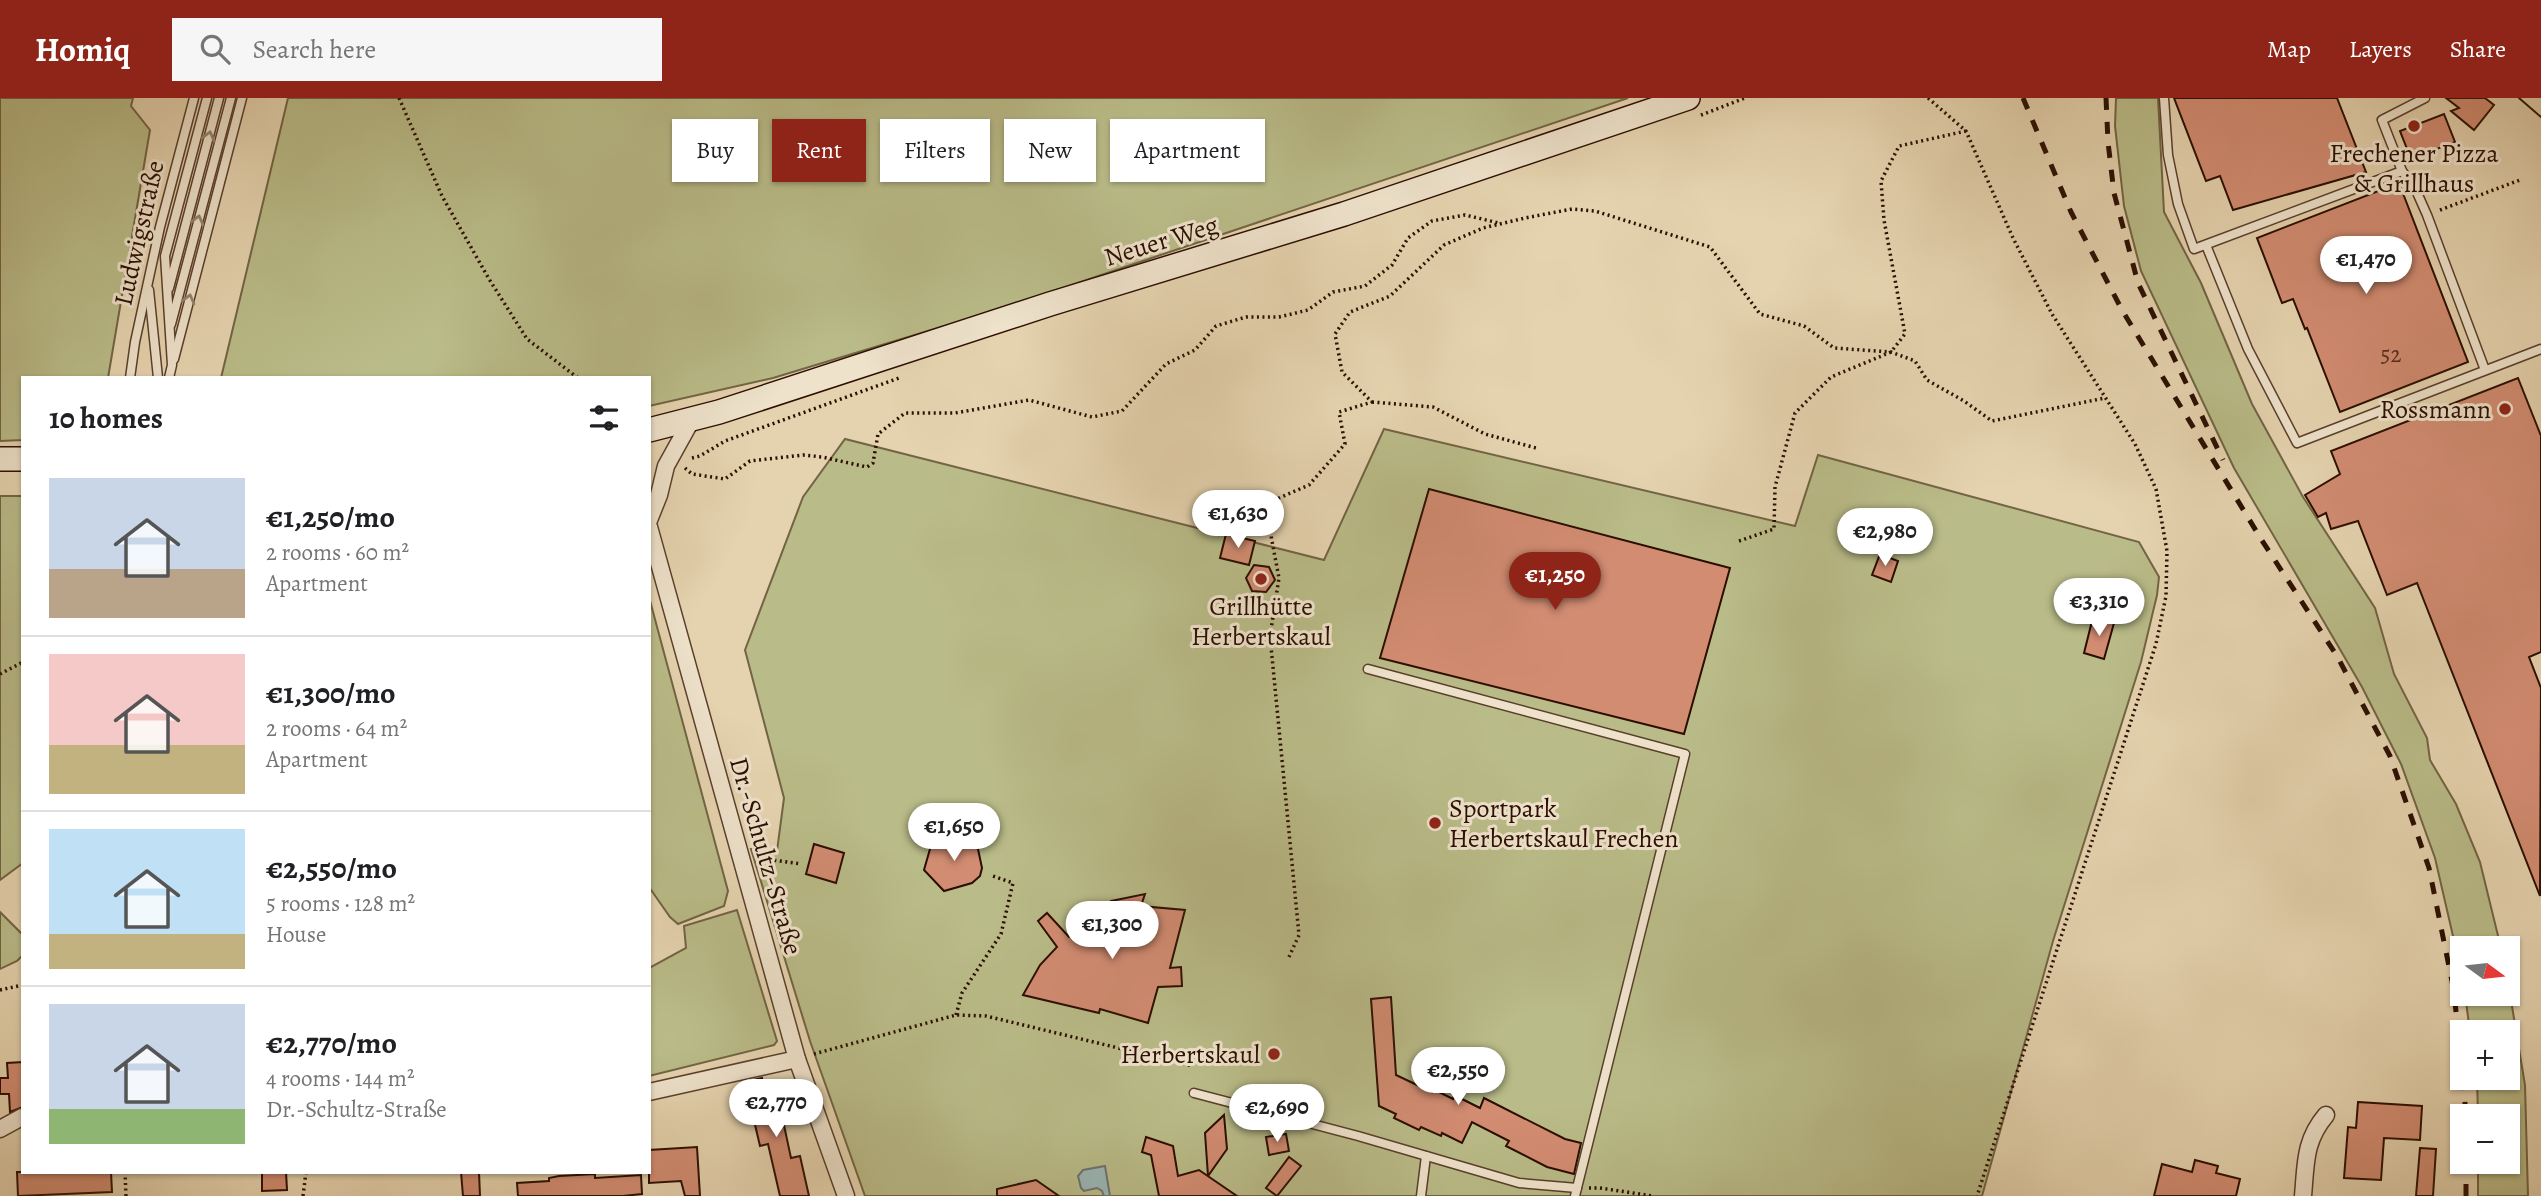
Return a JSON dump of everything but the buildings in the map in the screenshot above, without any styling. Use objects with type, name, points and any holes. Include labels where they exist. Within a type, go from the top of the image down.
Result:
[{"type":"main road","name":"Neuer Weg","points":[[651,429],[692,419],[1050,304],[1344,214],[1688,98]]},
{"type":"main road","points":[[0,459],[21,459]]},
{"type":"street","points":[[651,515],[666,466],[692,419]]},
{"type":"street","name":"Dr.-Schultz-Straße","points":[[651,534],[797,1059],[846,1196]]},
{"type":"street","points":[[651,1092],[797,1059]]},
{"type":"street","points":[[2303,1196],[2307,1147],[2314,1129],[2326,1115]]},
{"type":"street","points":[[0,1129],[21,1117]]},
{"type":"lane","name":"Ludwigstraße","points":[[130,376],[160,227],[194,98]]},
{"type":"lane","points":[[172,365],[165,256],[206,98]]},
{"type":"lane","points":[[166,297],[219,98]]},
{"type":"lane","points":[[168,334],[231,98]]},
{"type":"lane","points":[[169,376],[242,98]]},
{"type":"lane","points":[[2164,98],[2168,155],[2178,204],[2193,249],[2402,171]]},
{"type":"lane","points":[[2425,98],[2382,120],[2402,171],[2415,188],[2427,215],[2485,370]]},
{"type":"lane","points":[[2206,245],[2248,349],[2297,443],[2541,349]]},
{"type":"lane","points":[[148,284],[158,376]]},
{"type":"lane","points":[[1194,1093],[1520,1183],[1576,1192],[1685,754],[1368,669]]},
{"type":"lane","points":[[1421,1196],[1426,1156]]},
{"type":"path","points":[[399,98],[442,196],[527,339],[575,376]]},
{"type":"path","points":[[1928,98],[1966,131],[2012,238],[2046,303],[2135,444],[2156,489],[2167,551],[2166,596],[2156,645],[1977,1196]]},
{"type":"path","points":[[1739,541],[1774,529],[1775,486],[1795,413],[1831,377],[1891,352],[1905,334],[1884,220],[1881,181],[1899,146],[1966,131]]},
{"type":"path","points":[[2427,215],[2520,180]]},
{"type":"path","points":[[1372,402],[1342,372],[1335,334],[1350,312],[1390,296],[1444,245],[1483,228],[1572,209],[1595,211],[1710,247],[1760,314],[1804,326],[1834,348],[1891,352],[1915,361],[1927,380],[1965,401],[1992,421],[2105,398]]},
{"type":"path","points":[[679,462],[692,474],[725,479],[750,461],[803,456],[822,457],[867,467],[873,463],[878,434],[905,413],[955,413],[1029,400],[1092,417],[1122,411],[1166,364],[1195,351],[1216,326],[1246,317],[1279,317],[1308,310],[1333,292],[1365,286],[1392,265],[1408,238],[1432,221],[1465,215],[1501,224]]},
{"type":"path","points":[[1289,957],[1299,935],[1270,636],[1279,578],[1265,504],[1309,485],[1345,444],[1339,412],[1372,402],[1433,407],[1485,434],[1536,448]]},
{"type":"path","points":[[0,674],[21,663]]},
{"type":"path","points":[[742,862],[766,859],[801,864]]},
{"type":"path","points":[[956,1015],[962,993],[1001,934],[1013,883],[990,874]]},
{"type":"path","points":[[0,990],[21,985]]},
{"type":"path","points":[[797,1059],[956,1015],[986,1016],[1193,1066]]},
{"type":"path","points":[[125,1174],[126,1196]]},
{"type":"path","points":[[303,1196],[306,1174]]},
{"type":"path","points":[[1576,1192],[1600,1188],[1653,1196]]},
{"type":"green space","points":[[0,98],[133,98],[131,106],[150,130],[108,376],[21,376],[21,440],[0,441]]},
{"type":"green space","points":[[288,98],[1628,98],[997,310],[773,378],[651,406],[651,376],[221,376]]},
{"type":"green space","points":[[2116,98],[2158,98],[2164,212],[2201,283],[2252,404],[2303,497],[2375,608],[2394,674],[2427,738],[2430,760],[2456,804],[2480,862],[2498,936],[2453,936],[2435,858],[2401,764],[2362,687],[2234,468],[2141,271],[2124,206],[2115,126]]},
{"type":"green space","name":"Sportpark Herbertskaul Frechen","points":[[1384,429],[1795,526],[1818,455],[2139,542],[2159,577],[2141,662],[2053,941],[1982,1196],[865,1196],[810,1041],[751,849],[777,851],[784,798],[745,650],[803,497],[845,439],[1324,560]]},
{"type":"green space","points":[[0,496],[21,496],[21,864],[0,880]]},
{"type":"green space","points":[[651,604],[728,891],[724,906],[678,924],[651,890]]},
{"type":"green space","points":[[737,910],[777,1041],[774,1045],[651,1076],[651,967],[686,948],[684,926]]},
{"type":"green space","points":[[0,912],[21,933],[21,957],[0,969]]},
{"type":"green space","points":[[2467,1006],[2512,1006],[2514,1020],[2468,1020]]},
{"type":"green space","points":[[2520,1055],[2525,1085],[2528,1196],[2478,1196],[2478,1174],[2520,1174],[2520,1104],[2478,1104],[2477,1090],[2520,1090]]},
{"type":"water","points":[[1105,1166],[1110,1196],[1104,1196],[1097,1188],[1084,1191],[1078,1176],[1083,1170]]},
{"type":"tram line","points":[[2519,98],[2541,117]]},
{"type":"railway","points":[[2023,98],[2071,212],[2122,310],[2261,539],[2337,656],[2390,756],[2429,868],[2454,991],[2457,1020]]},
{"type":"railway","points":[[2106,98],[2114,193],[2138,283],[2223,460]]},
{"type":"railway","points":[[2464,1090],[2465,1104]]},
{"type":"railway","points":[[2466,1174],[2466,1196]]},
{"type":"place","name":"Frechener Pizza & Grillhaus","points":[[2414,126]]},
{"type":"place","name":"Rossmann","points":[[2505,409]]},
{"type":"place","name":"Grillhütte Herbertskaul","points":[[1261,579]]},
{"type":"place","name":"Sportpark Herbertskaul Frechen","points":[[1435,823]]},
{"type":"place","name":"Herbertskaul","points":[[1274,1054]]}]
